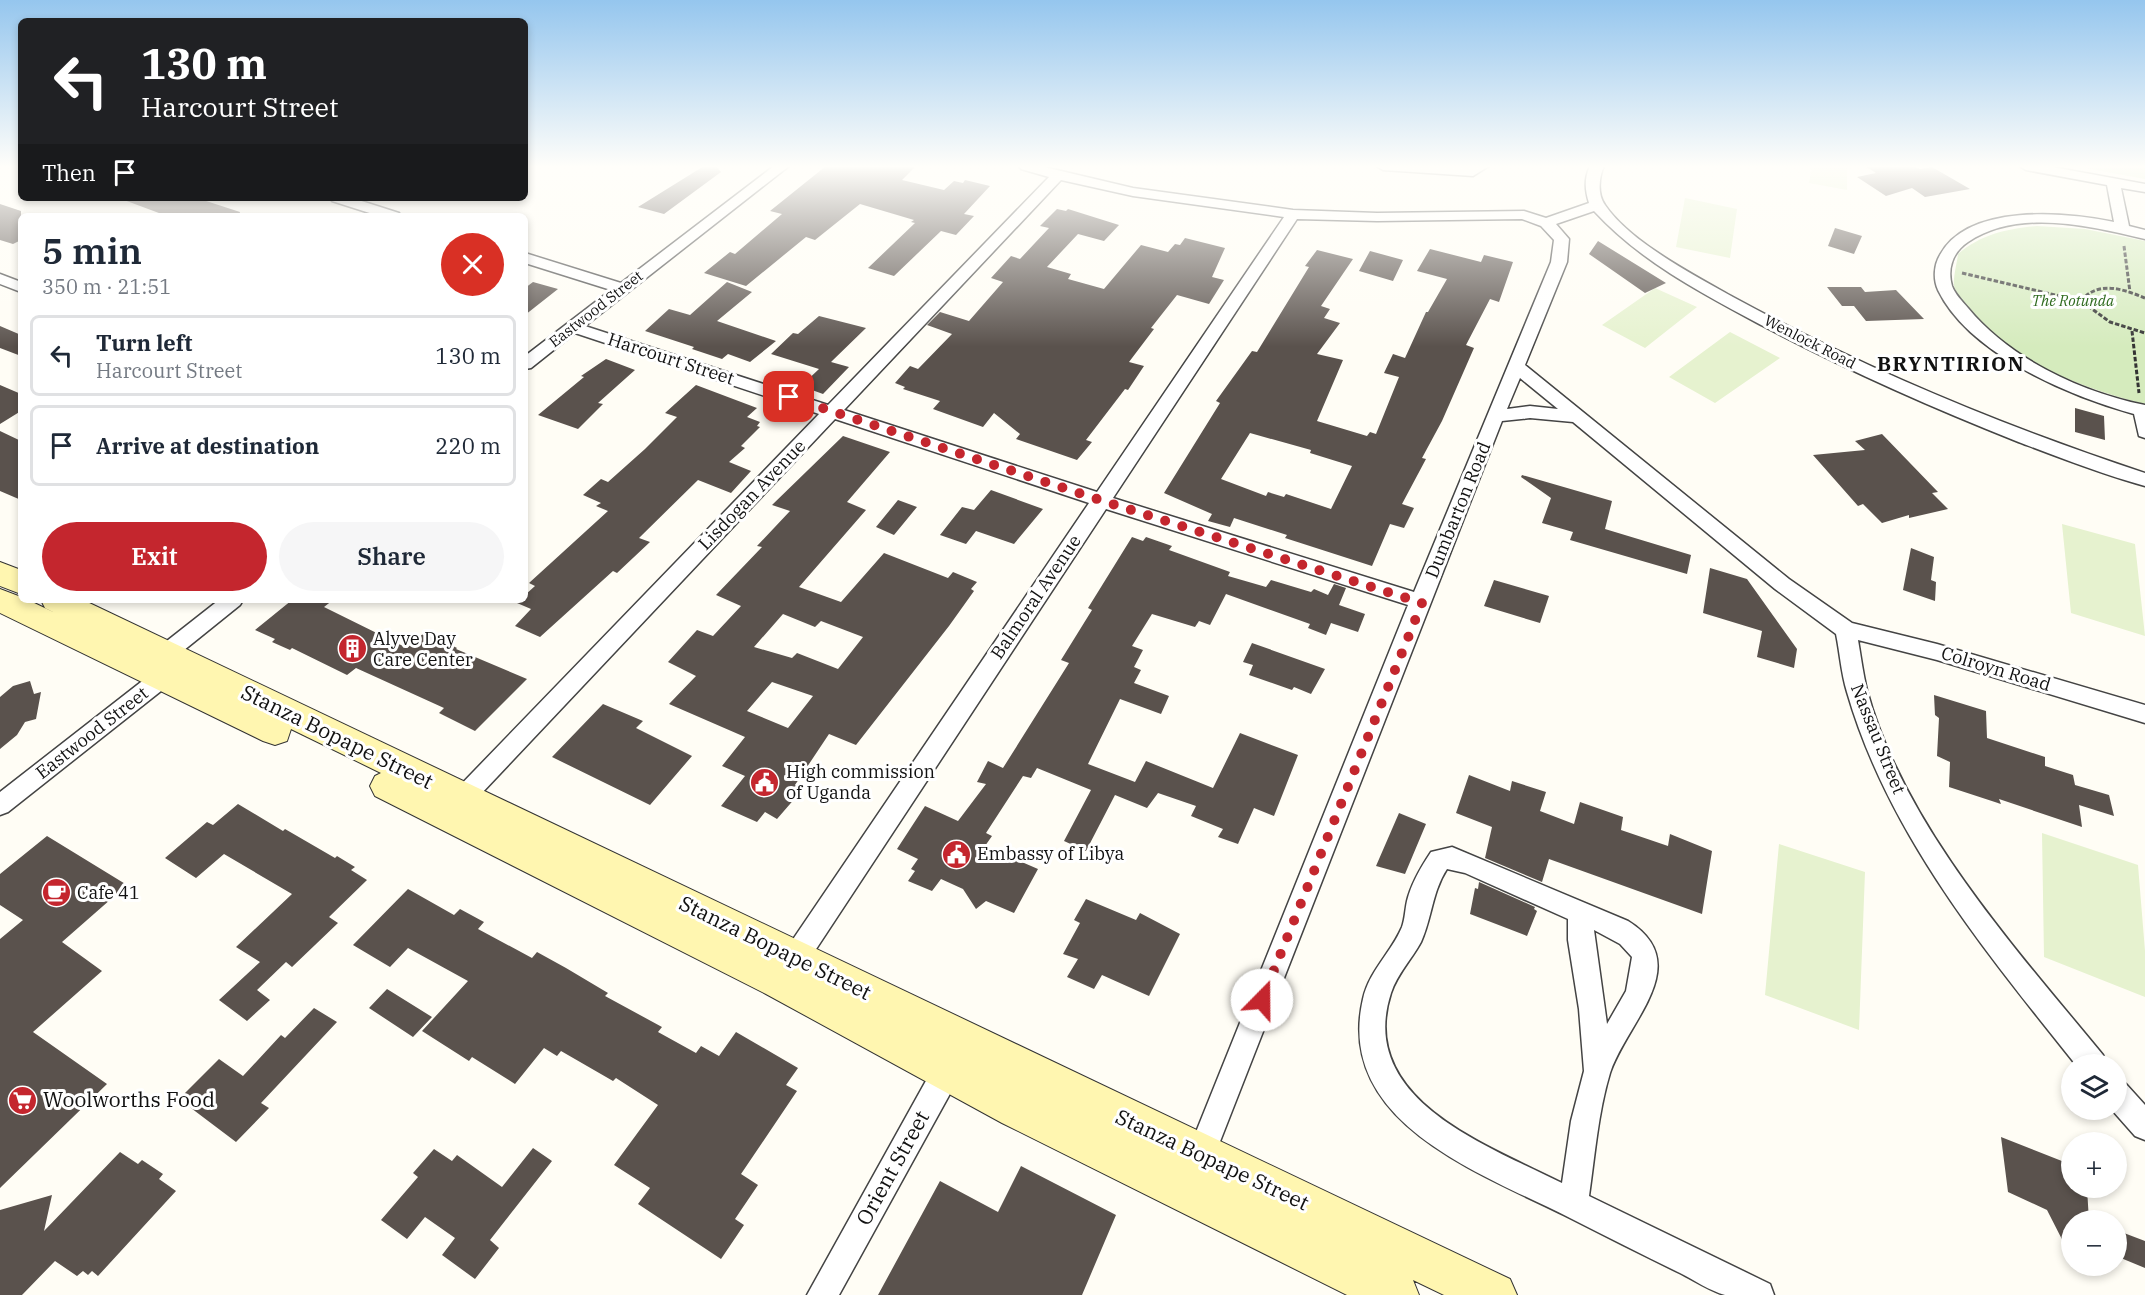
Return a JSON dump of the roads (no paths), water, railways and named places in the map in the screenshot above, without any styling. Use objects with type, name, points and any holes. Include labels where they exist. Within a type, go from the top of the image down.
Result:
[{"type":"main road","points":[[0,573],[18,582]]},
{"type":"main road","name":"Stanza Bopape Street","points":[[0,600],[165,664]]},
{"type":"main road","name":"Stanza Bopape Street","points":[[61,603],[165,664],[788,969],[956,1055],[1017,1108],[1194,1173],[1494,1295]]},
{"type":"main road","name":"Stanza Bopape Street","points":[[1194,1173],[1396,1295]]},
{"type":"street","name":"Eastwood Street","points":[[528,362],[703,226]]},
{"type":"street","name":"Lisdogan Avenue","points":[[454,806],[1009,226]]},
{"type":"street","name":"Balmoral Avenue","points":[[788,969],[1285,226]]},
{"type":"street","name":"Dumbarton Road","points":[[1194,1173],[1517,367],[1562,249],[1562,239],[1549,226]]},
{"type":"street","name":"Wenlock Road","points":[[1616,226],[1690,279],[1772,324],[1883,379],[1978,421],[2057,451],[2145,480]]},
{"type":"street","points":[[1986,226],[1964,236],[1949,249],[1942,268],[1945,289],[1963,315],[1991,341],[2027,365],[2068,384],[2143,410],[2145,432]]},
{"type":"street","points":[[2107,226],[2122,228],[2145,235]]},
{"type":"street","points":[[528,259],[622,288]]},
{"type":"street","points":[[0,279],[18,286]]},
{"type":"street","name":"Harcourt Street","points":[[572,327],[1422,603]]},
{"type":"street","points":[[1517,367],[1782,584],[1846,630]]},
{"type":"street","points":[[1496,416],[1530,412],[1580,417]]},
{"type":"street","name":"Eastwood Street","points":[[0,805],[165,664],[230,603]]},
{"type":"street","name":"Colroyn Road","points":[[1846,630],[1916,646],[2145,714]]},
{"type":"street","name":"Nassau Street","points":[[1846,630],[1850,668],[1863,713],[1893,784],[1943,867],[1999,946],[2084,1054]]},
{"type":"street","points":[[1573,1204],[1585,1124],[1597,1070],[1638,994],[1646,962],[1643,948],[1619,929],[1472,865],[1452,858],[1440,860],[1431,872],[1424,890],[1416,925],[1407,945],[1380,986],[1375,1010],[1373,1040],[1379,1066],[1389,1088],[1408,1109],[1435,1130],[1476,1156],[1573,1204],[1759,1295]]},
{"type":"street","points":[[1581,914],[1581,940],[1592,1009],[1597,1070]]},
{"type":"street","name":"Orient Street","points":[[822,1295],[956,1055]]},
{"type":"street","points":[[2127,1106],[2145,1126]]},
{"type":"place","name":"Alyve Day Care Center","points":[[352,649]]},
{"type":"place","name":"High commission of Uganda","points":[[765,782]]},
{"type":"place","name":"Embassy of Libya","points":[[956,854]]},
{"type":"place","name":"Cafe 41","points":[[56,893]]},
{"type":"place","name":"Woolworths Food","points":[[22,1100]]},
{"type":"district","name":"BRYNTIRION","points":[[1951,364]]},
{"type":"park label","name":"The Rotunda","points":[[2073,301]]}]
